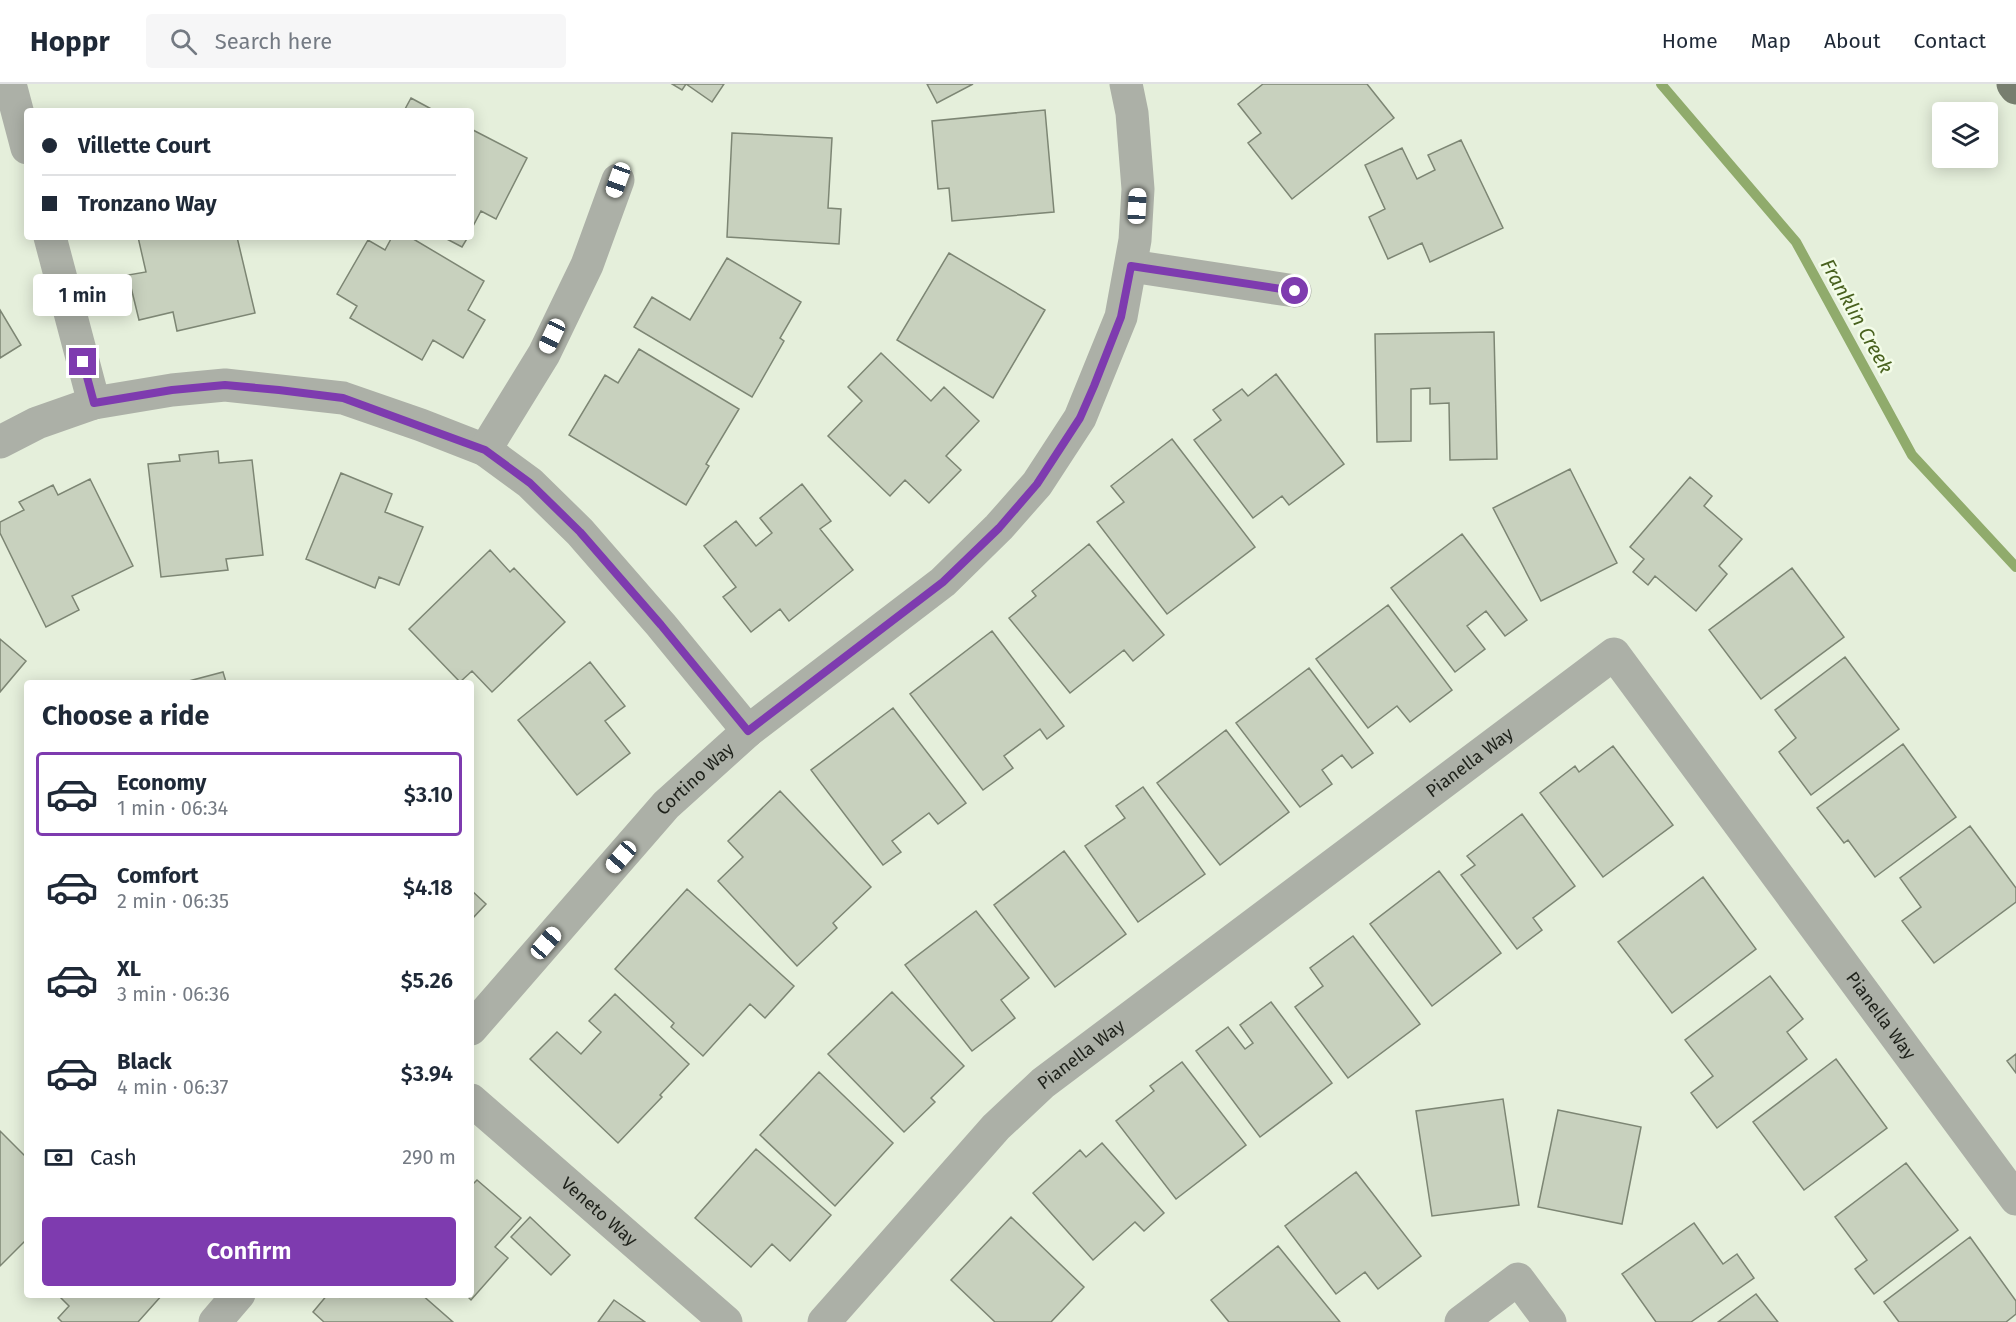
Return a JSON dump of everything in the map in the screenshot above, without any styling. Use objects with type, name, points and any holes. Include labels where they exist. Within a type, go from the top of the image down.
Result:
[{"type":"main road","points":[[2013,84],[2016,88]]},
{"type":"street","points":[[10,84],[24,137]]},
{"type":"street","name":"Cortino Way","points":[[474,1026],[666,805],[748,731],[943,582],[999,528],[1037,484],[1080,418],[1121,317],[1135,240],[1138,189],[1132,113],[1126,84]]},
{"type":"street","points":[[485,450],[544,354],[587,265],[618,180]]},
{"type":"street","points":[[51,240],[94,403]]},
{"type":"street","points":[[1131,266],[1295,291]]},
{"type":"street","points":[[0,442],[37,423],[94,403],[172,390],[225,385],[343,398],[485,450],[530,483],[580,532],[661,625],[748,731]]},
{"type":"street","name":"Pianella Way","points":[[824,1322],[996,1127],[1043,1083],[1614,654],[2016,1200]]},
{"type":"street","name":"Veneto Way","points":[[474,1103],[726,1322]]},
{"type":"street","points":[[1461,1322],[1518,1279],[1550,1322]]},
{"type":"street","points":[[215,1322],[236,1298]]},
{"type":"building","points":[[672,84],[686,84],[682,90]]},
{"type":"building","points":[[686,84],[724,84],[712,102]]},
{"type":"building","points":[[927,84],[973,84],[937,103]]},
{"type":"building","points":[[1263,84],[1367,84],[1394,118],[1292,199],[1248,143],[1261,133],[1238,104]]},
{"type":"building","points":[[411,98],[429,108],[406,108]]},
{"type":"building","points":[[1045,110],[1054,212],[952,221],[949,188],[938,189],[932,121]]},
{"type":"building","points":[[474,131],[527,158],[496,219],[481,211],[474,224]]},
{"type":"building","points":[[732,133],[832,138],[828,208],[841,209],[839,244],[727,237]]},
{"type":"building","points":[[1461,140],[1503,228],[1430,262],[1422,243],[1388,259],[1369,217],[1385,209],[1365,165],[1402,148],[1417,179],[1435,170],[1428,155]]},
{"type":"building","points":[[139,240],[238,240],[255,313],[177,331],[173,312],[139,320],[128,275],[146,272]]},
{"type":"building","points":[[368,240],[385,250],[390,240],[415,240],[484,281],[468,310],[485,320],[463,358],[433,340],[422,360],[350,318],[357,306],[337,294]]},
{"type":"building","points":[[449,240],[466,240],[462,247]]},
{"type":"building","points":[[949,253],[1045,310],[993,398],[897,340]]},
{"type":"building","points":[[727,258],[801,302],[780,338],[784,341],[752,397],[634,327],[652,297],[690,320]]},
{"type":"building","points":[[0,310],[21,345],[0,358]]},
{"type":"building","points":[[1494,332],[1497,459],[1450,460],[1449,403],[1430,404],[1430,388],[1411,389],[1411,441],[1377,442],[1375,334]]},
{"type":"building","points":[[639,349],[739,409],[706,464],[709,466],[686,505],[569,435],[605,375],[618,383]]},
{"type":"building","points":[[881,353],[931,401],[944,387],[979,421],[946,456],[961,470],[929,503],[905,480],[890,496],[828,436],[862,401],[848,387]]},
{"type":"building","points":[[1276,374],[1344,464],[1289,505],[1282,496],[1253,518],[1194,440],[1221,420],[1213,410],[1242,389],[1248,396]]},
{"type":"building","points":[[1172,439],[1255,547],[1167,614],[1097,522],[1124,502],[1111,486]]},
{"type":"building","points":[[218,451],[219,463],[252,460],[263,555],[226,559],[228,570],[161,577],[148,464],[180,461],[179,455]]},
{"type":"building","points":[[1570,469],[1617,563],[1541,601],[1493,508]]},
{"type":"building","points":[[341,473],[392,494],[385,512],[423,527],[399,585],[379,577],[375,588],[306,559]]},
{"type":"building","points":[[1690,477],[1712,496],[1704,506],[1742,539],[1719,566],[1727,574],[1696,611],[1655,576],[1648,585],[1633,572],[1644,559],[1630,547]]},
{"type":"building","points":[[90,479],[133,566],[72,596],[79,610],[46,627],[0,533],[0,522],[24,510],[19,502],[53,485],[58,495]]},
{"type":"building","points":[[802,484],[831,521],[820,529],[853,570],[789,621],[780,609],[751,632],[723,597],[736,587],[704,546],[736,521],[756,546],[772,533],[760,518]]},
{"type":"building","points":[[1462,534],[1527,620],[1505,636],[1486,611],[1467,626],[1485,649],[1455,672],[1391,588]]},
{"type":"building","points":[[1089,544],[1164,635],[1133,661],[1124,650],[1070,693],[1009,618],[1036,596],[1032,591]]},
{"type":"building","points":[[490,550],[510,572],[514,568],[565,622],[492,692],[472,671],[462,680],[458,680],[409,629]]},
{"type":"building","points":[[1792,568],[1844,637],[1761,699],[1709,630]]},
{"type":"building","points":[[1388,605],[1452,690],[1410,722],[1397,706],[1368,728],[1316,659]]},
{"type":"building","points":[[992,631],[1064,726],[1047,739],[1040,729],[1004,756],[1013,768],[983,790],[910,694]]},
{"type":"building","points":[[0,639],[26,661],[0,692]]},
{"type":"building","points":[[1845,657],[1899,729],[1811,795],[1779,752],[1796,738],[1775,710]]},
{"type":"building","points":[[590,662],[625,706],[605,721],[630,753],[577,795],[518,720]]},
{"type":"building","points":[[1309,668],[1373,753],[1352,768],[1342,755],[1322,770],[1332,784],[1300,807],[1236,723]]},
{"type":"building","points":[[223,672],[225,680],[193,680]]},
{"type":"building","points":[[893,708],[966,803],[938,824],[929,813],[892,841],[901,852],[883,865],[811,770]]},
{"type":"building","points":[[1226,730],[1289,812],[1220,865],[1157,783]]},
{"type":"building","points":[[1903,744],[1956,817],[1875,877],[1848,840],[1844,843],[1817,808]]},
{"type":"building","points":[[1613,746],[1673,825],[1603,877],[1540,793],[1575,766],[1579,772]]},
{"type":"building","points":[[1143,787],[1205,874],[1138,922],[1085,846],[1125,818],[1116,806]]},
{"type":"building","points":[[780,791],[871,887],[833,923],[837,928],[797,966],[718,881],[743,857],[728,841]]},
{"type":"building","points":[[1522,814],[1575,886],[1533,918],[1542,930],[1517,949],[1461,875],[1475,865],[1467,856]]},
{"type":"building","points":[[1970,826],[2016,888],[2016,902],[1934,963],[1902,921],[1921,907],[1900,878]]},
{"type":"building","points":[[1064,851],[1126,934],[1055,987],[994,905]]},
{"type":"building","points":[[1439,871],[1501,953],[1432,1006],[1370,924]]},
{"type":"building","points":[[1703,877],[1756,949],[1672,1013],[1618,942]]},
{"type":"building","points":[[687,889],[794,986],[765,1018],[750,1004],[703,1056],[671,1027],[674,1023],[615,969]]},
{"type":"building","points":[[474,893],[486,904],[474,917]]},
{"type":"building","points":[[976,911],[1029,978],[1001,1000],[1015,1018],[972,1051],[905,965]]},
{"type":"building","points":[[1353,936],[1420,1024],[1348,1078],[1295,1007],[1323,986],[1310,968]]},
{"type":"building","points":[[1770,976],[1803,1019],[1787,1032],[1807,1059],[1717,1128],[1691,1093],[1713,1076],[1685,1040]]},
{"type":"building","points":[[892,992],[964,1066],[931,1098],[935,1102],[904,1132],[828,1054]]},
{"type":"building","points":[[615,994],[689,1064],[660,1095],[662,1097],[618,1143],[530,1059],[557,1032],[581,1054],[601,1032],[589,1021]]},
{"type":"building","points":[[1271,1002],[1332,1083],[1260,1137],[1196,1051],[1228,1027],[1245,1049],[1253,1043],[1240,1025]]},
{"type":"building","points":[[2016,1054],[2016,1073],[2007,1061]]},
{"type":"building","points":[[1836,1059],[1887,1128],[1804,1190],[1753,1122]]},
{"type":"building","points":[[1182,1062],[1246,1145],[1176,1199],[1116,1121],[1154,1091],[1150,1086]]},
{"type":"building","points":[[819,1072],[893,1143],[835,1206],[760,1135]]},
{"type":"building","points":[[1503,1099],[1519,1205],[1432,1216],[1416,1111]]},
{"type":"building","points":[[1558,1110],[1641,1127],[1622,1224],[1538,1207]]},
{"type":"building","points":[[0,1131],[24,1155],[24,1242],[0,1266]]},
{"type":"building","points":[[1102,1143],[1164,1213],[1144,1231],[1135,1222],[1093,1260],[1033,1193],[1080,1150],[1086,1157]]},
{"type":"building","points":[[756,1149],[831,1215],[790,1261],[772,1244],[751,1267],[695,1218]]},
{"type":"building","points":[[1906,1163],[1958,1230],[1874,1294],[1855,1269],[1867,1260],[1835,1217]]},
{"type":"building","points":[[1356,1172],[1421,1256],[1378,1289],[1365,1272],[1336,1294],[1285,1226]]},
{"type":"building","points":[[477,1180],[521,1218],[495,1247],[508,1258],[474,1297],[474,1183]]},
{"type":"building","points":[[530,1217],[570,1255],[551,1275],[511,1237]]},
{"type":"building","points":[[1011,1217],[1084,1287],[1051,1322],[995,1322],[951,1280]]},
{"type":"building","points":[[1694,1223],[1723,1264],[1737,1254],[1754,1278],[1691,1322],[1656,1322],[1622,1274]]},
{"type":"building","points":[[1970,1237],[2016,1301],[2016,1314],[2006,1322],[1899,1322],[1884,1302]]},
{"type":"building","points":[[1278,1246],[1340,1322],[1229,1322],[1211,1300]]},
{"type":"building","points":[[1756,1294],[1778,1322],[1718,1322]]},
{"type":"building","points":[[61,1298],[159,1298],[138,1322],[62,1322],[58,1318],[69,1306]]},
{"type":"building","points":[[325,1298],[426,1298],[453,1322],[324,1322],[313,1312]]},
{"type":"building","points":[[614,1300],[645,1322],[598,1322]]},
{"type":"waterway","name":"Franklin Creek","points":[[1661,84],[1796,242],[1912,455],[2016,567]]},
{"type":"route","points":[[83,362],[94,403],[172,390],[225,385],[279,390],[343,398],[485,450],[530,483],[580,532],[661,625],[748,731],[943,582],[999,528],[1037,484],[1080,418],[1101,370],[1121,317],[1131,266],[1295,291]]}]
